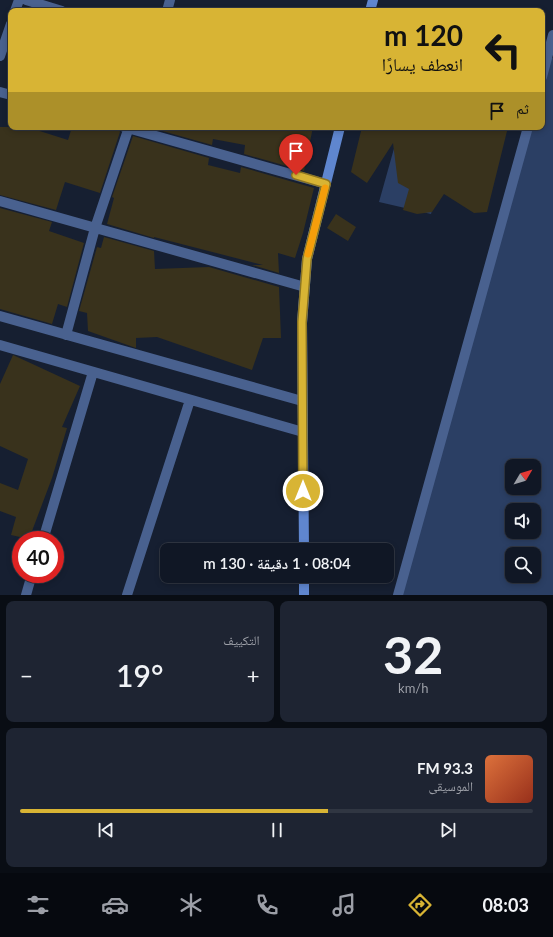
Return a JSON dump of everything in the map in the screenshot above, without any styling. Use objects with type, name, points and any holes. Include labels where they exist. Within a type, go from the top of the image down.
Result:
[{"type":"street","points":[[26,0],[52,8]]},
{"type":"street","points":[[0,56],[8,33]]},
{"type":"street","points":[[545,66],[553,35]]},
{"type":"street","points":[[66,335],[95,228],[126,130]]},
{"type":"street","points":[[137,130],[326,184]]},
{"type":"street","points":[[304,543],[302,322],[307,259],[339,130]]},
{"type":"street","points":[[398,595],[527,130]]},
{"type":"street","points":[[0,201],[305,287]]},
{"type":"street","points":[[0,316],[302,401]]},
{"type":"street","points":[[0,345],[302,432]]},
{"type":"street","points":[[46,531],[93,372]]},
{"type":"street","points":[[127,595],[190,400]]},
{"type":"street","points":[[26,595],[29,583]]},
{"type":"street","points":[[304,583],[304,595]]},
{"type":"shaded area","points":[[548,56],[553,58],[553,595],[398,595],[527,130],[545,130],[545,66]]},
{"type":"shaded area","points":[[399,130],[455,130],[431,214],[379,202]]},
{"type":"building","points":[[0,127],[8,127],[8,130],[36,130],[68,140],[71,130],[119,130],[120,132],[100,193],[65,182],[56,210],[0,195]]},
{"type":"building","points":[[159,130],[312,130],[304,171],[244,154],[245,145],[213,139],[212,145]]},
{"type":"building","points":[[361,130],[507,130],[487,212],[474,213],[444,194],[432,212],[417,214],[403,210],[409,189],[398,183],[393,143],[367,183],[351,172]]},
{"type":"building","points":[[133,136],[209,158],[208,165],[240,173],[241,167],[314,188],[295,258],[278,253],[279,273],[252,265],[263,265],[154,238],[107,224],[114,198],[112,197]]},
{"type":"building","points":[[0,208],[52,222],[49,231],[84,243],[67,307],[58,304],[52,324],[0,309]]},
{"type":"building","points":[[336,214],[356,227],[348,241],[327,228]]},
{"type":"building","points":[[104,237],[154,251],[155,269],[209,267],[279,287],[281,338],[263,338],[252,370],[157,337],[136,338],[136,348],[88,331],[87,313],[79,311],[97,247],[101,248]]},
{"type":"building","points":[[13,355],[80,386],[62,427],[67,428],[52,478],[32,531],[12,531],[16,517],[0,511],[0,483],[18,490],[28,459],[0,446],[0,384]]},
{"type":"slow traffic","points":[[308,254],[325,188]]},
{"type":"route","points":[[296,175],[326,184],[307,259],[302,322],[303,491]]}]
